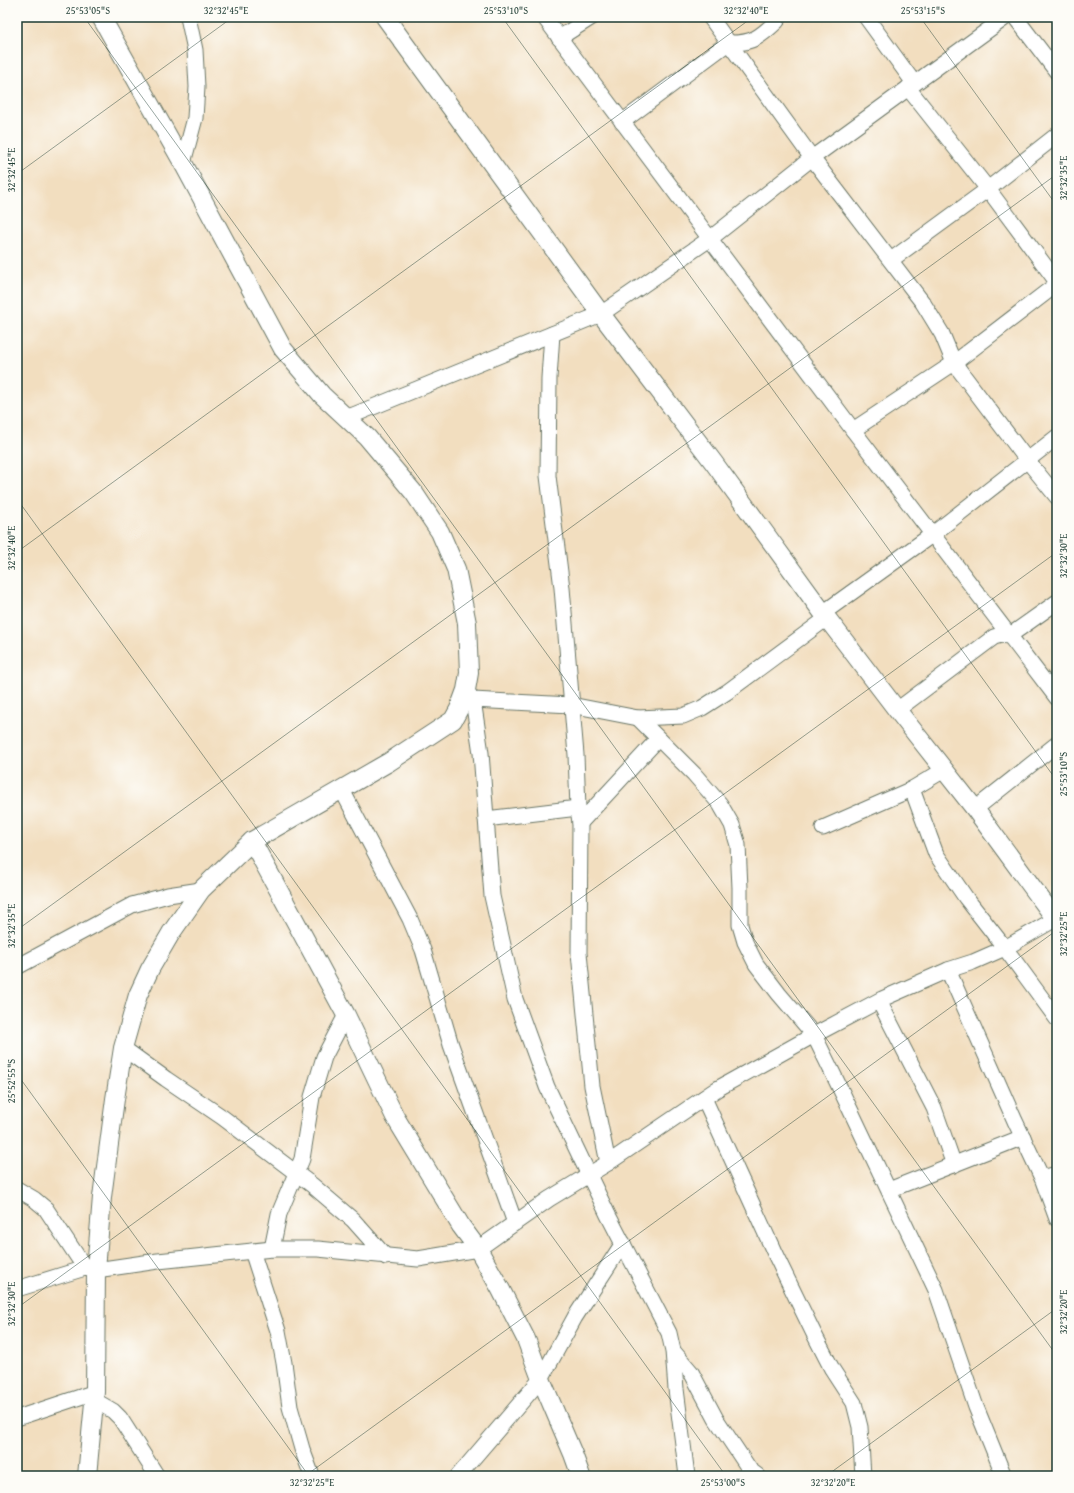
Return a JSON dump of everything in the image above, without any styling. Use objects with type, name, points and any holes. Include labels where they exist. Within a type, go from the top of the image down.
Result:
[{"type":"street","points":[[101,17],[183,163],[283,349],[322,395],[367,437],[414,493],[440,532],[456,569],[467,623],[470,695],[481,753],[492,896],[515,998],[547,1087],[589,1175],[669,1333],[673,1351],[676,1389],[687,1476]]},
{"type":"street","points":[[183,163],[195,118],[197,87],[196,50],[188,17]]},
{"type":"street","points":[[17,1289],[90,1269],[272,1249],[318,1249],[418,1259],[478,1249],[549,1199],[608,1163],[723,1085],[879,1001],[948,970],[973,962],[1005,948],[1057,919],[975,809],[825,615],[714,463],[601,314],[385,17]]},
{"type":"street","points":[[544,17],[711,238],[853,430],[1057,698]]},
{"type":"street","points":[[559,38],[592,17]]},
{"type":"street","points":[[710,17],[812,158],[927,309],[942,334],[954,363],[1027,460],[1057,497]]},
{"type":"street","points":[[622,122],[728,43],[742,43],[754,39],[777,21],[778,17]]},
{"type":"street","points":[[853,430],[954,363],[1057,283],[911,85],[866,17]]},
{"type":"street","points":[[346,418],[601,314],[711,238],[812,158],[1006,17]]},
{"type":"street","points":[[1015,17],[1057,72]]},
{"type":"street","points":[[891,260],[988,189],[1057,135]]},
{"type":"street","points":[[552,334],[549,378],[548,476],[562,588],[576,755],[580,823],[579,953],[592,1086],[608,1163]]},
{"type":"street","points":[[470,695],[571,705],[638,718],[683,716],[702,708],[727,692],[1057,437]]},
{"type":"street","points":[[897,710],[994,637],[1001,635],[1009,636],[1057,602]]},
{"type":"street","points":[[87,1476],[94,1396],[90,1269],[102,1197],[123,1048],[138,995],[150,969],[171,933],[201,890],[252,840],[389,762],[453,720],[459,709],[470,695]]},
{"type":"street","points":[[638,718],[700,780],[720,804],[732,825],[738,845],[740,925],[745,942],[756,964],[814,1035],[936,1290],[976,1408],[1004,1476]]},
{"type":"street","points":[[580,823],[658,739]]},
{"type":"street","points":[[975,809],[1057,744]]},
{"type":"street","points":[[823,828],[912,789],[944,770]]},
{"type":"street","points":[[912,789],[936,854],[966,898],[1057,1019]]},
{"type":"street","points":[[342,790],[410,919],[423,950],[452,1045],[515,1223]]},
{"type":"street","points":[[486,819],[578,808]]},
{"type":"street","points":[[252,840],[346,1015],[395,1117],[461,1226],[478,1249],[526,1339],[581,1476]]},
{"type":"street","points":[[17,967],[132,905],[168,895],[201,890]]},
{"type":"street","points":[[948,970],[1042,1178],[1057,1219]]},
{"type":"street","points":[[879,1001],[934,1108],[954,1164]]},
{"type":"street","points":[[272,1249],[279,1214],[302,1159],[312,1097],[324,1057],[346,1015]]},
{"type":"street","points":[[123,1048],[222,1117],[296,1173],[353,1220],[386,1257]]},
{"type":"street","points":[[704,1098],[775,1254],[811,1328],[832,1370],[854,1403],[860,1427],[863,1476]]},
{"type":"street","points":[[889,1190],[1023,1137]]},
{"type":"street","points":[[1042,1178],[1057,1174]]},
{"type":"street","points":[[17,1188],[46,1209],[90,1269]]},
{"type":"street","points":[[458,1476],[541,1379],[575,1317],[623,1243]]},
{"type":"street","points":[[252,1251],[278,1331],[290,1407],[302,1449],[312,1476]]},
{"type":"street","points":[[673,1351],[691,1372],[716,1418],[750,1470],[758,1476]]},
{"type":"street","points":[[17,1418],[94,1396]]},
{"type":"street","points":[[94,1396],[120,1418],[157,1476]]}]
